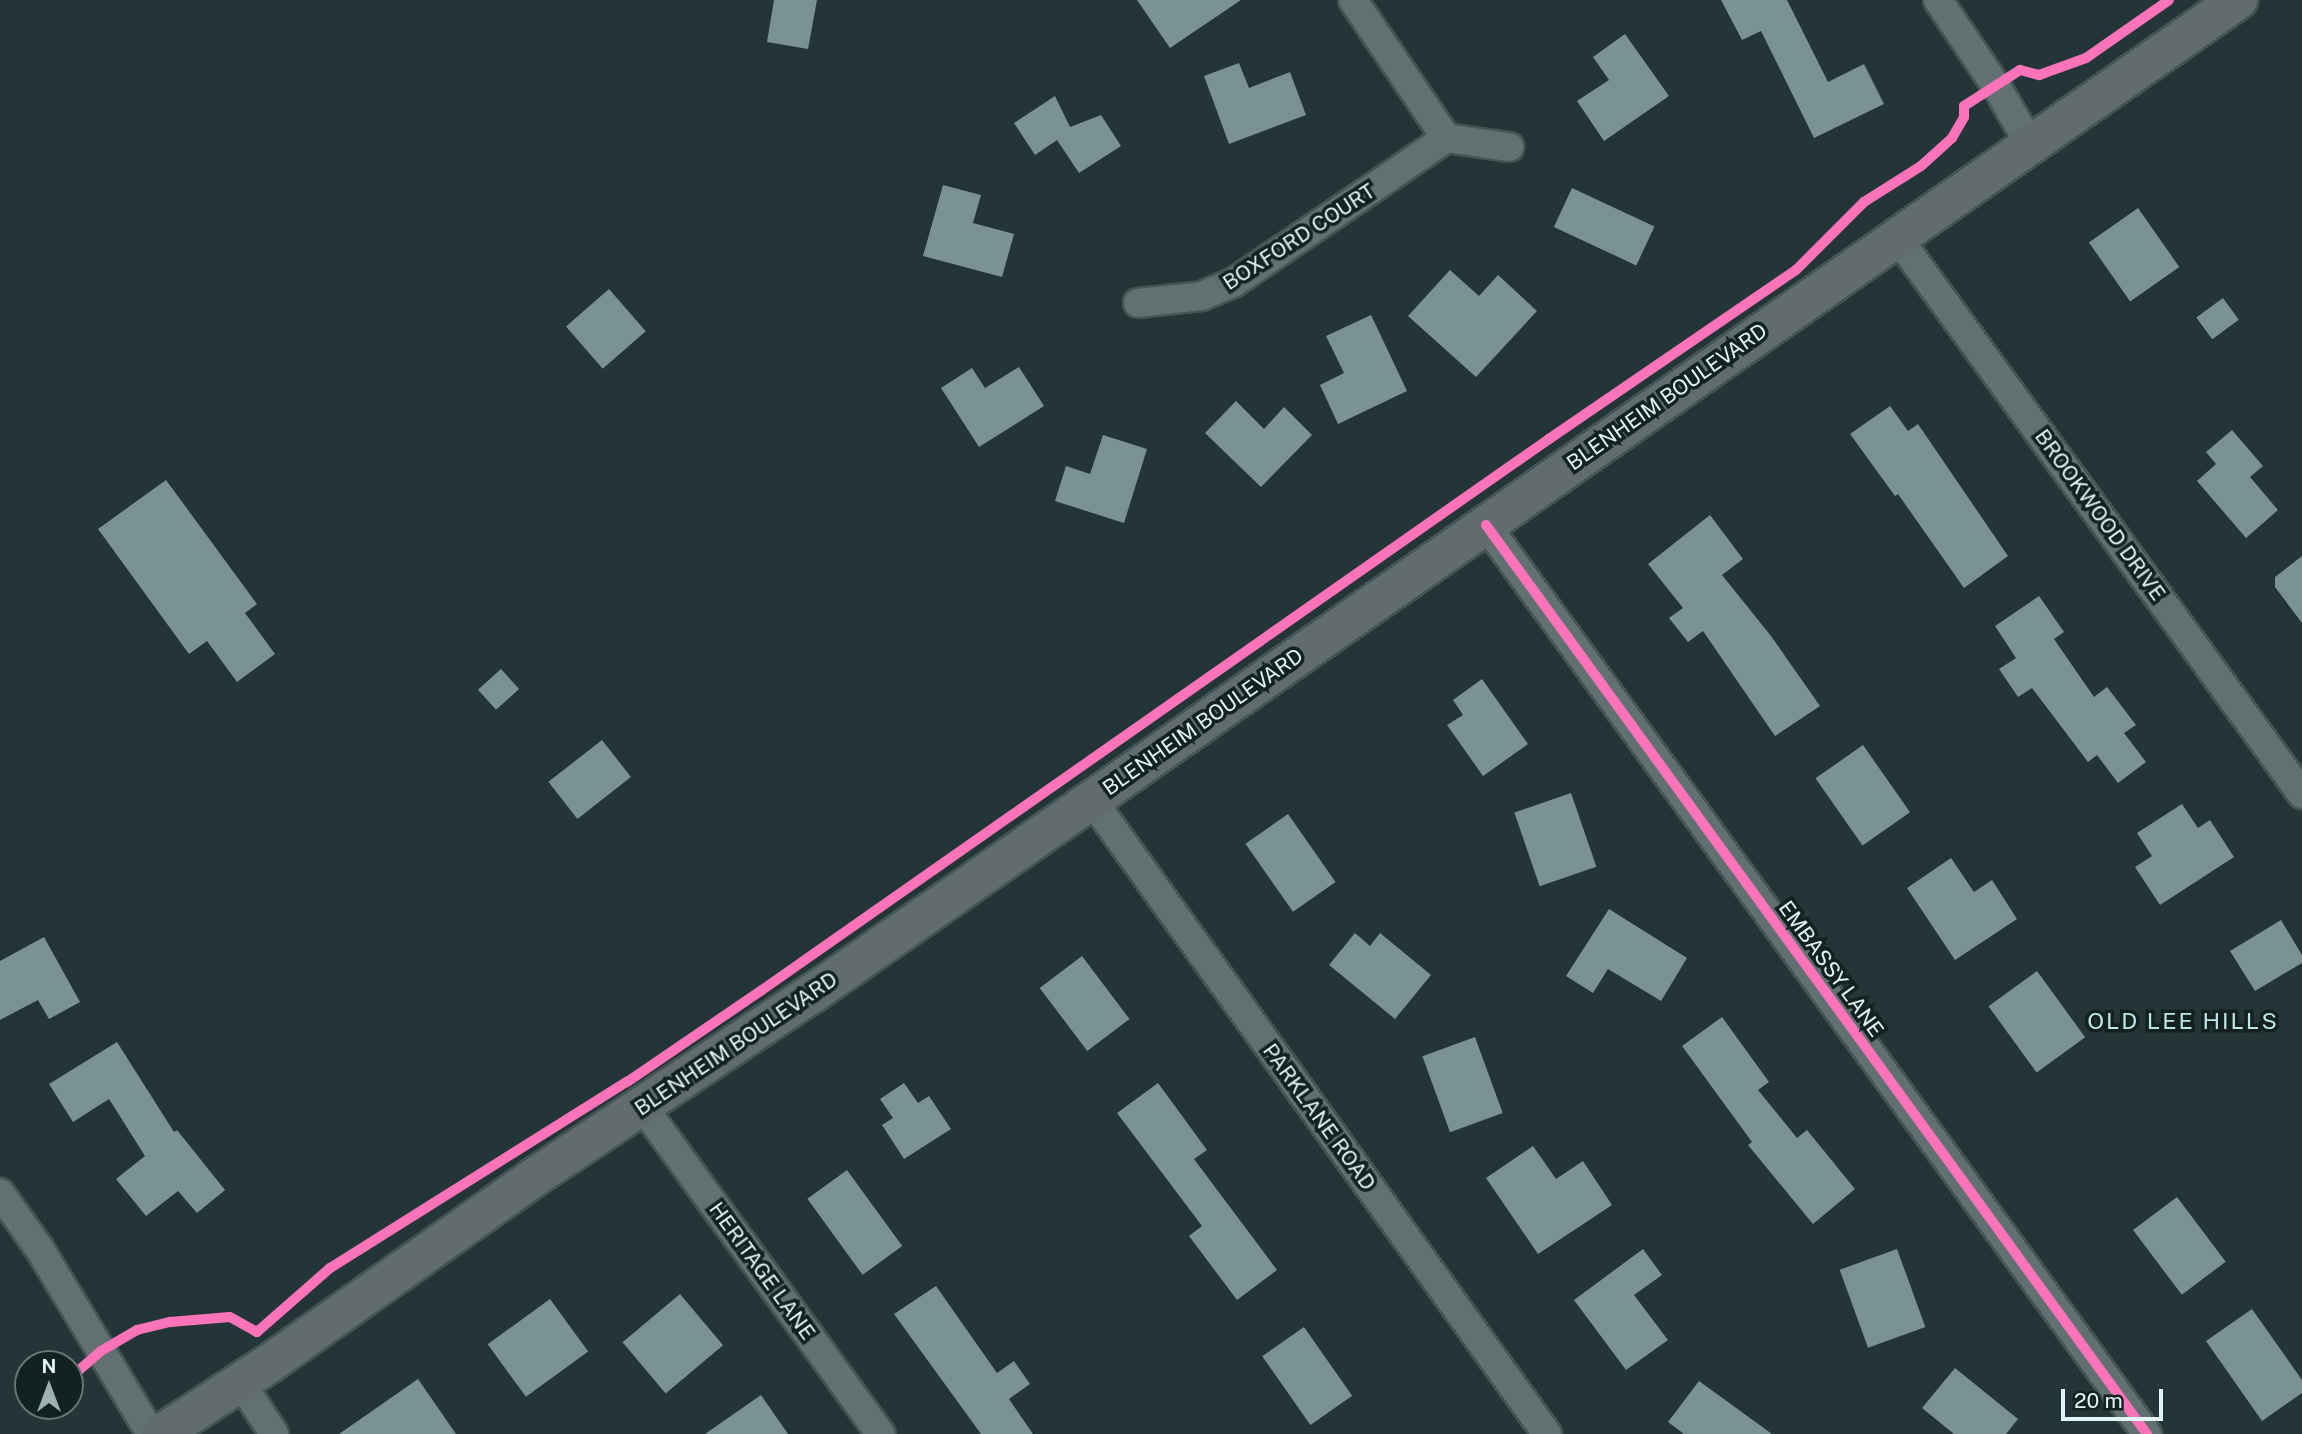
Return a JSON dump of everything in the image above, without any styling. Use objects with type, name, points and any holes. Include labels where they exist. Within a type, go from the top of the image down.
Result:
[{"type":"main road","name":"BLENHEIM BOULEVARD","points":[[161,1434],[241,1382],[533,1178],[643,1107],[1092,800],[2238,0]]},
{"type":"street","points":[[1353,0],[1446,138],[1508,147]]},
{"type":"street","points":[[1938,0],[1996,86],[2031,146]]},
{"type":"street","name":"BOXFORD COURT","points":[[1138,303],[1202,296],[1233,283],[1446,138]]},
{"type":"street","name":"BROOKWOOD DRIVE","points":[[1897,237],[2302,794]]},
{"type":"street","name":"EMBASSY LANE","points":[[1486,526],[2147,1434]]},
{"type":"street","name":"PARKLANE ROAD","points":[[1092,800],[1547,1434]]},
{"type":"street","name":"HERITAGE LANE","points":[[643,1107],[881,1434]]},
{"type":"street","points":[[0,1193],[39,1248],[152,1434]]},
{"type":"street","points":[[241,1382],[274,1434]]},
{"type":"building","points":[[774,0],[817,0],[808,49],[767,42]]},
{"type":"building","points":[[1137,0],[1241,0],[1170,48]]},
{"type":"building","points":[[1721,0],[1787,0],[1828,82],[1864,64],[1884,104],[1814,138],[1761,31],[1742,40]]},
{"type":"building","points":[[1625,34],[1669,96],[1604,141],[1577,101],[1609,80],[1593,57]]},
{"type":"building","points":[[1239,63],[1249,88],[1290,72],[1306,115],[1229,144],[1204,76]]},
{"type":"building","points":[[1055,96],[1070,127],[1101,115],[1121,146],[1079,173],[1057,140],[1035,155],[1014,123]]},
{"type":"building","points":[[943,185],[981,195],[973,223],[1014,234],[1002,277],[923,256]]},
{"type":"building","points":[[1572,188],[1654,226],[1636,265],[1554,227]]},
{"type":"building","points":[[2138,208],[2179,267],[2130,301],[2089,242]]},
{"type":"building","points":[[1450,270],[1479,296],[1498,275],[1537,311],[1476,377],[1408,316]]},
{"type":"building","points":[[609,289],[646,331],[603,369],[566,326]]},
{"type":"building","points":[[2223,298],[2239,320],[2212,339],[2196,317]]},
{"type":"building","points":[[1371,315],[1407,391],[1338,424],[1320,385],[1344,373],[1326,336]]},
{"type":"building","points":[[1019,367],[1044,406],[979,447],[941,388],[972,368],[985,388]]},
{"type":"building","points":[[1236,401],[1264,429],[1284,407],[1312,435],[1261,487],[1205,433]]},
{"type":"building","points":[[1890,406],[1908,431],[1918,424],[2008,556],[1964,588],[1898,494],[1895,496],[1850,434]]},
{"type":"building","points":[[2232,430],[2263,466],[2250,477],[2278,510],[2246,538],[2197,481],[2216,464],[2206,452]]},
{"type":"building","points":[[1103,435],[1147,449],[1124,523],[1055,501],[1066,466],[1090,474]]},
{"type":"building","points":[[166,480],[257,604],[245,613],[275,654],[237,682],[207,641],[189,654],[98,529]]},
{"type":"building","points":[[1710,515],[1743,559],[1722,575],[1771,636],[1820,706],[1775,736],[1703,631],[1688,642],[1669,618],[1683,608],[1648,564]]},
{"type":"building","points":[[2302,556],[2302,623],[2275,587],[2275,577]]},
{"type":"building","points":[[2039,596],[2064,632],[2054,639],[2094,697],[2107,687],[2136,725],[2124,733],[2146,762],[2118,783],[2097,755],[2088,762],[2032,688],[2018,697],[1999,669],[2016,658],[1995,626]]},
{"type":"building","points":[[501,669],[519,689],[496,710],[478,690]]},
{"type":"building","points":[[1482,679],[1528,744],[1483,776],[1447,725],[1463,715],[1453,700]]},
{"type":"building","points":[[602,740],[631,777],[577,819],[548,782]]},
{"type":"building","points":[[1863,745],[1910,812],[1863,845],[1815,778]]},
{"type":"building","points":[[1571,793],[1596,867],[1540,886],[1514,813]]},
{"type":"building","points":[[2182,804],[2198,828],[2210,820],[2234,857],[2160,905],[2135,867],[2152,856],[2137,833]]},
{"type":"building","points":[[1288,814],[1336,882],[1293,912],[1245,844]]},
{"type":"building","points":[[1951,858],[1974,892],[1992,880],[2017,919],[1955,960],[1907,888]]},
{"type":"building","points":[[1609,909],[1687,958],[1661,1001],[1608,969],[1593,993],[1566,976]]},
{"type":"building","points":[[2281,920],[2302,955],[2302,963],[2255,991],[2230,951]]},
{"type":"building","points":[[1355,933],[1370,946],[1380,933],[1431,975],[1395,1019],[1329,965]]},
{"type":"building","points":[[44,937],[80,1002],[49,1019],[38,1000],[0,1020],[0,961]]},
{"type":"building","points":[[1082,956],[1130,1019],[1087,1051],[1040,988]]},
{"type":"building","points":[[2037,971],[2085,1037],[2037,1073],[1988,1006]]},
{"type":"building","points":[[1722,1017],[1769,1082],[1758,1090],[1797,1138],[1807,1130],[1855,1189],[1813,1224],[1748,1145],[1752,1142],[1682,1046]]},
{"type":"building","points":[[1475,1037],[1503,1113],[1450,1132],[1422,1056]]},
{"type":"building","points":[[117,1042],[174,1132],[177,1130],[225,1190],[197,1213],[178,1191],[146,1216],[116,1179],[145,1156],[109,1099],[73,1122],[49,1084]]},
{"type":"building","points":[[904,1083],[918,1103],[929,1096],[951,1129],[904,1159],[882,1125],[893,1118],[880,1099]]},
{"type":"building","points":[[1158,1083],[1207,1150],[1194,1159],[1277,1270],[1237,1300],[1189,1236],[1202,1226],[1117,1113]]},
{"type":"building","points":[[1533,1146],[1556,1179],[1583,1161],[1612,1205],[1538,1254],[1486,1178]]},
{"type":"building","points":[[847,1170],[902,1246],[863,1275],[807,1199]]},
{"type":"building","points":[[2177,1197],[2226,1262],[2182,1295],[2133,1230]]},
{"type":"building","points":[[1643,1249],[1662,1275],[1634,1295],[1668,1340],[1626,1370],[1574,1300]]},
{"type":"building","points":[[1897,1249],[1925,1327],[1868,1348],[1840,1270]]},
{"type":"building","points":[[936,1286],[997,1373],[1014,1361],[1030,1384],[1009,1399],[1033,1434],[981,1434],[894,1314]]},
{"type":"building","points":[[680,1294],[723,1345],[666,1394],[623,1342]]},
{"type":"building","points":[[550,1299],[588,1352],[526,1397],[488,1344]]},
{"type":"building","points":[[2252,1309],[2302,1380],[2302,1393],[2262,1421],[2206,1341]]},
{"type":"building","points":[[1304,1327],[1352,1396],[1310,1425],[1262,1356]]},
{"type":"building","points":[[1955,1368],[2018,1419],[2006,1434],[1954,1434],[1922,1408]]},
{"type":"building","points":[[418,1379],[456,1434],[339,1434]]},
{"type":"building","points":[[1699,1381],[1772,1434],[1684,1434],[1668,1422]]},
{"type":"building","points":[[761,1395],[788,1434],[705,1434]]},
{"type":"cycle path","points":[[84,1366],[101,1351],[137,1330],[170,1322],[230,1317],[257,1332],[330,1268],[627,1082],[1549,439],[1796,270],[1864,202],[1921,166],[1952,138],[1964,117],[1964,106],[2020,70],[2039,75],[2086,58],[2169,0]]},
{"type":"cycle path","points":[[1486,525],[2147,1434]]},
{"type":"district","name":"OLD LEE HILLS","points":[[2183,1021]]}]
